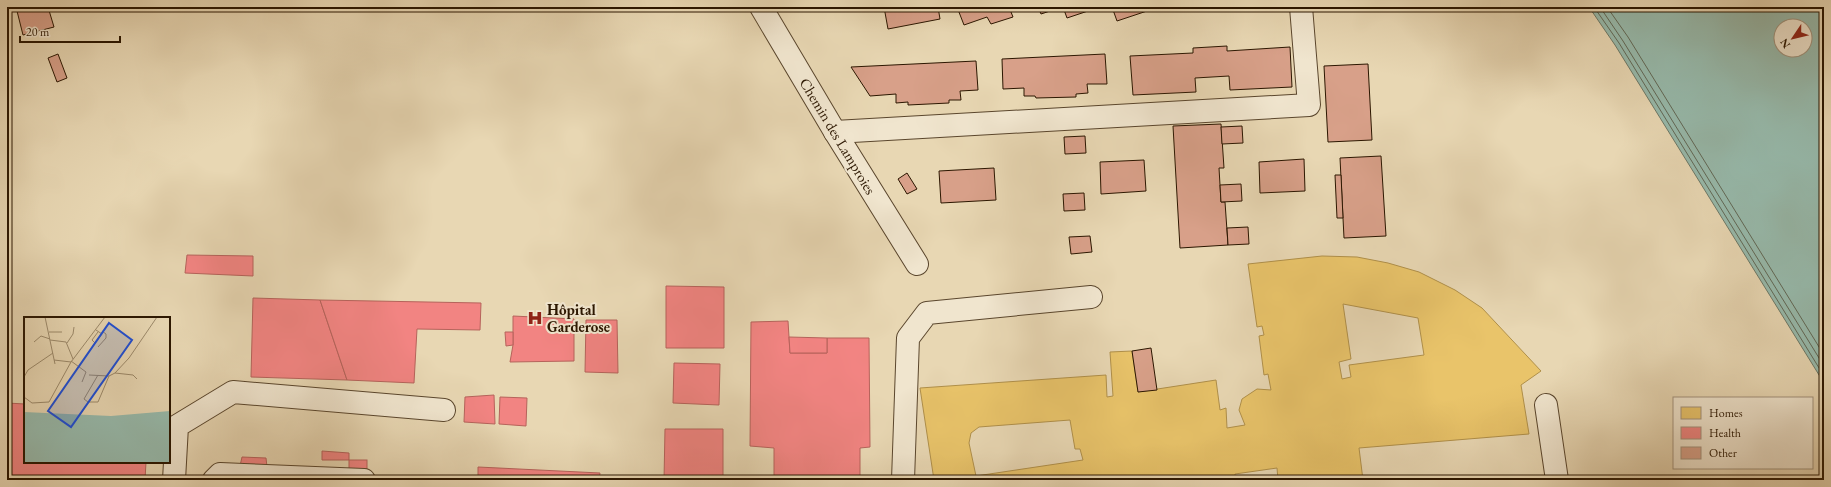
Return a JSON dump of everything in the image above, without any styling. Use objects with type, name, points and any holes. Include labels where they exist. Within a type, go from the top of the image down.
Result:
[{"type":"street","name":"Chemin des Lamproies","points":[[761,7],[835,132],[917,264]]},
{"type":"street","points":[[835,132],[1309,105],[1301,9]]},
{"type":"street","points":[[903,480],[908,338],[927,313],[1090,296]]},
{"type":"street","points":[[174,480],[177,426],[233,392],[444,410]]},
{"type":"street","points":[[1546,405],[1557,480]]},
{"type":"street","points":[[214,480],[220,474],[364,480]]},
{"type":"water","points":[[1589,7],[1824,7],[1824,383],[1615,45]]},
{"type":"building: Homes","points":[[1322,256],[1357,257],[1388,263],[1419,272],[1455,290],[1482,308],[1541,371],[1521,385],[1529,434],[1359,448],[1363,480],[1278,480],[1277,468],[1235,474],[1235,480],[934,480],[920,388],[1106,375],[1107,397],[1113,396],[1110,352],[1132,351],[1138,392],[1216,380],[1220,410],[1226,408],[1227,428],[1245,425],[1239,410],[1242,399],[1257,389],[1271,390],[1268,374],[1264,375],[1259,336],[1264,335],[1262,326],[1257,327],[1248,264]],"holes":[[[1343,304],[1418,318],[1424,355],[1349,365],[1351,377],[1342,379],[1339,362],[1351,359]],[[1070,420],[1075,449],[1080,449],[1083,460],[976,476],[969,443],[971,433],[979,427]]]},
{"type":"building: Health","points":[[187,255],[253,256],[253,276],[185,273]]},
{"type":"building: Health","points":[[666,286],[724,287],[724,348],[666,348]]},
{"type":"building: Health","points":[[253,298],[320,300],[347,380],[251,377]]},
{"type":"building: Health","points":[[320,300],[481,303],[480,330],[417,329],[414,383],[347,380]]},
{"type":"building: Health","points":[[513,316],[574,319],[574,361],[510,362],[513,345]]},
{"type":"building: Health","points":[[586,320],[617,320],[618,373],[585,372]]},
{"type":"building: Health","points":[[788,321],[790,353],[827,353],[827,338],[869,338],[870,447],[860,448],[860,480],[774,480],[774,448],[750,446],[751,322]]},
{"type":"building: Health","points":[[505,332],[513,332],[513,345],[506,346]]},
{"type":"building: Health","points":[[789,337],[827,338],[827,353],[790,353]]},
{"type":"building: Health","points":[[674,363],[720,364],[719,405],[673,403]]},
{"type":"building: Health","points":[[494,395],[495,424],[464,422],[465,397]]},
{"type":"building: Health","points":[[500,397],[527,398],[526,426],[499,424]]},
{"type":"building: Health","points":[[7,403],[24,404],[24,463],[146,463],[145,480],[7,480]]},
{"type":"building: Health","points":[[665,429],[723,429],[723,480],[664,480]]},
{"type":"building: Health","points":[[322,451],[349,453],[349,460],[322,460]]},
{"type":"building: Health","points":[[242,457],[266,458],[267,467],[240,466]]},
{"type":"building: Health","points":[[349,460],[367,460],[367,469],[349,469]]},
{"type":"building: Health","points":[[478,467],[600,473],[599,480],[478,480]]},
{"type":"building: Other","points":[[16,7],[48,7],[54,27],[23,35]]},
{"type":"building: Other","points":[[884,7],[938,7],[940,19],[888,29]]},
{"type":"building: Other","points":[[957,7],[1009,7],[1013,17],[991,24],[987,17],[964,25]]},
{"type":"building: Other","points":[[1038,7],[1062,7],[1041,14]]},
{"type":"building: Other","points":[[1063,7],[1093,7],[1094,9],[1067,18]]},
{"type":"building: Other","points":[[1112,7],[1159,7],[1117,21]]},
{"type":"building: Other","points":[[1227,46],[1227,51],[1290,47],[1292,87],[1230,90],[1229,76],[1195,78],[1196,92],[1133,95],[1130,56],[1193,53],[1193,48]]},
{"type":"building: Other","points":[[58,54],[67,78],[57,82],[48,58]]},
{"type":"building: Other","points":[[1105,54],[1107,84],[1087,84],[1088,93],[1076,94],[1076,97],[1036,98],[1035,96],[1024,96],[1024,88],[1003,89],[1002,59]]},
{"type":"building: Other","points":[[976,61],[978,90],[960,91],[961,100],[949,100],[949,103],[908,105],[908,102],[896,103],[896,94],[870,96],[851,67]]},
{"type":"building: Other","points":[[1368,64],[1372,140],[1328,142],[1324,66]]},
{"type":"building: Other","points":[[1221,124],[1224,168],[1219,168],[1221,202],[1225,202],[1228,245],[1180,248],[1173,126]]},
{"type":"building: Other","points":[[1242,126],[1243,143],[1222,144],[1221,127]]},
{"type":"building: Other","points":[[1085,136],[1086,153],[1065,154],[1064,137]]},
{"type":"building: Other","points":[[1381,156],[1386,236],[1344,238],[1340,158]]},
{"type":"building: Other","points":[[1304,159],[1305,191],[1260,193],[1259,162]]},
{"type":"building: Other","points":[[1144,160],[1146,191],[1101,194],[1100,162]]},
{"type":"building: Other","points":[[994,168],[996,200],[941,203],[939,171]]},
{"type":"building: Other","points":[[907,173],[917,189],[907,194],[898,179]]},
{"type":"building: Other","points":[[1335,175],[1341,175],[1343,218],[1337,218]]},
{"type":"building: Other","points":[[1241,184],[1242,201],[1221,202],[1220,185]]},
{"type":"building: Other","points":[[1084,193],[1085,210],[1064,211],[1063,194]]},
{"type":"building: Other","points":[[1248,227],[1249,244],[1228,245],[1227,228]]},
{"type":"building: Other","points":[[1090,236],[1092,252],[1071,254],[1069,237]]},
{"type":"building: Other","points":[[1151,348],[1157,390],[1138,392],[1132,351]]},
{"type":"place","name":"Hôpital Garderose","points":[[535,318]]}]
